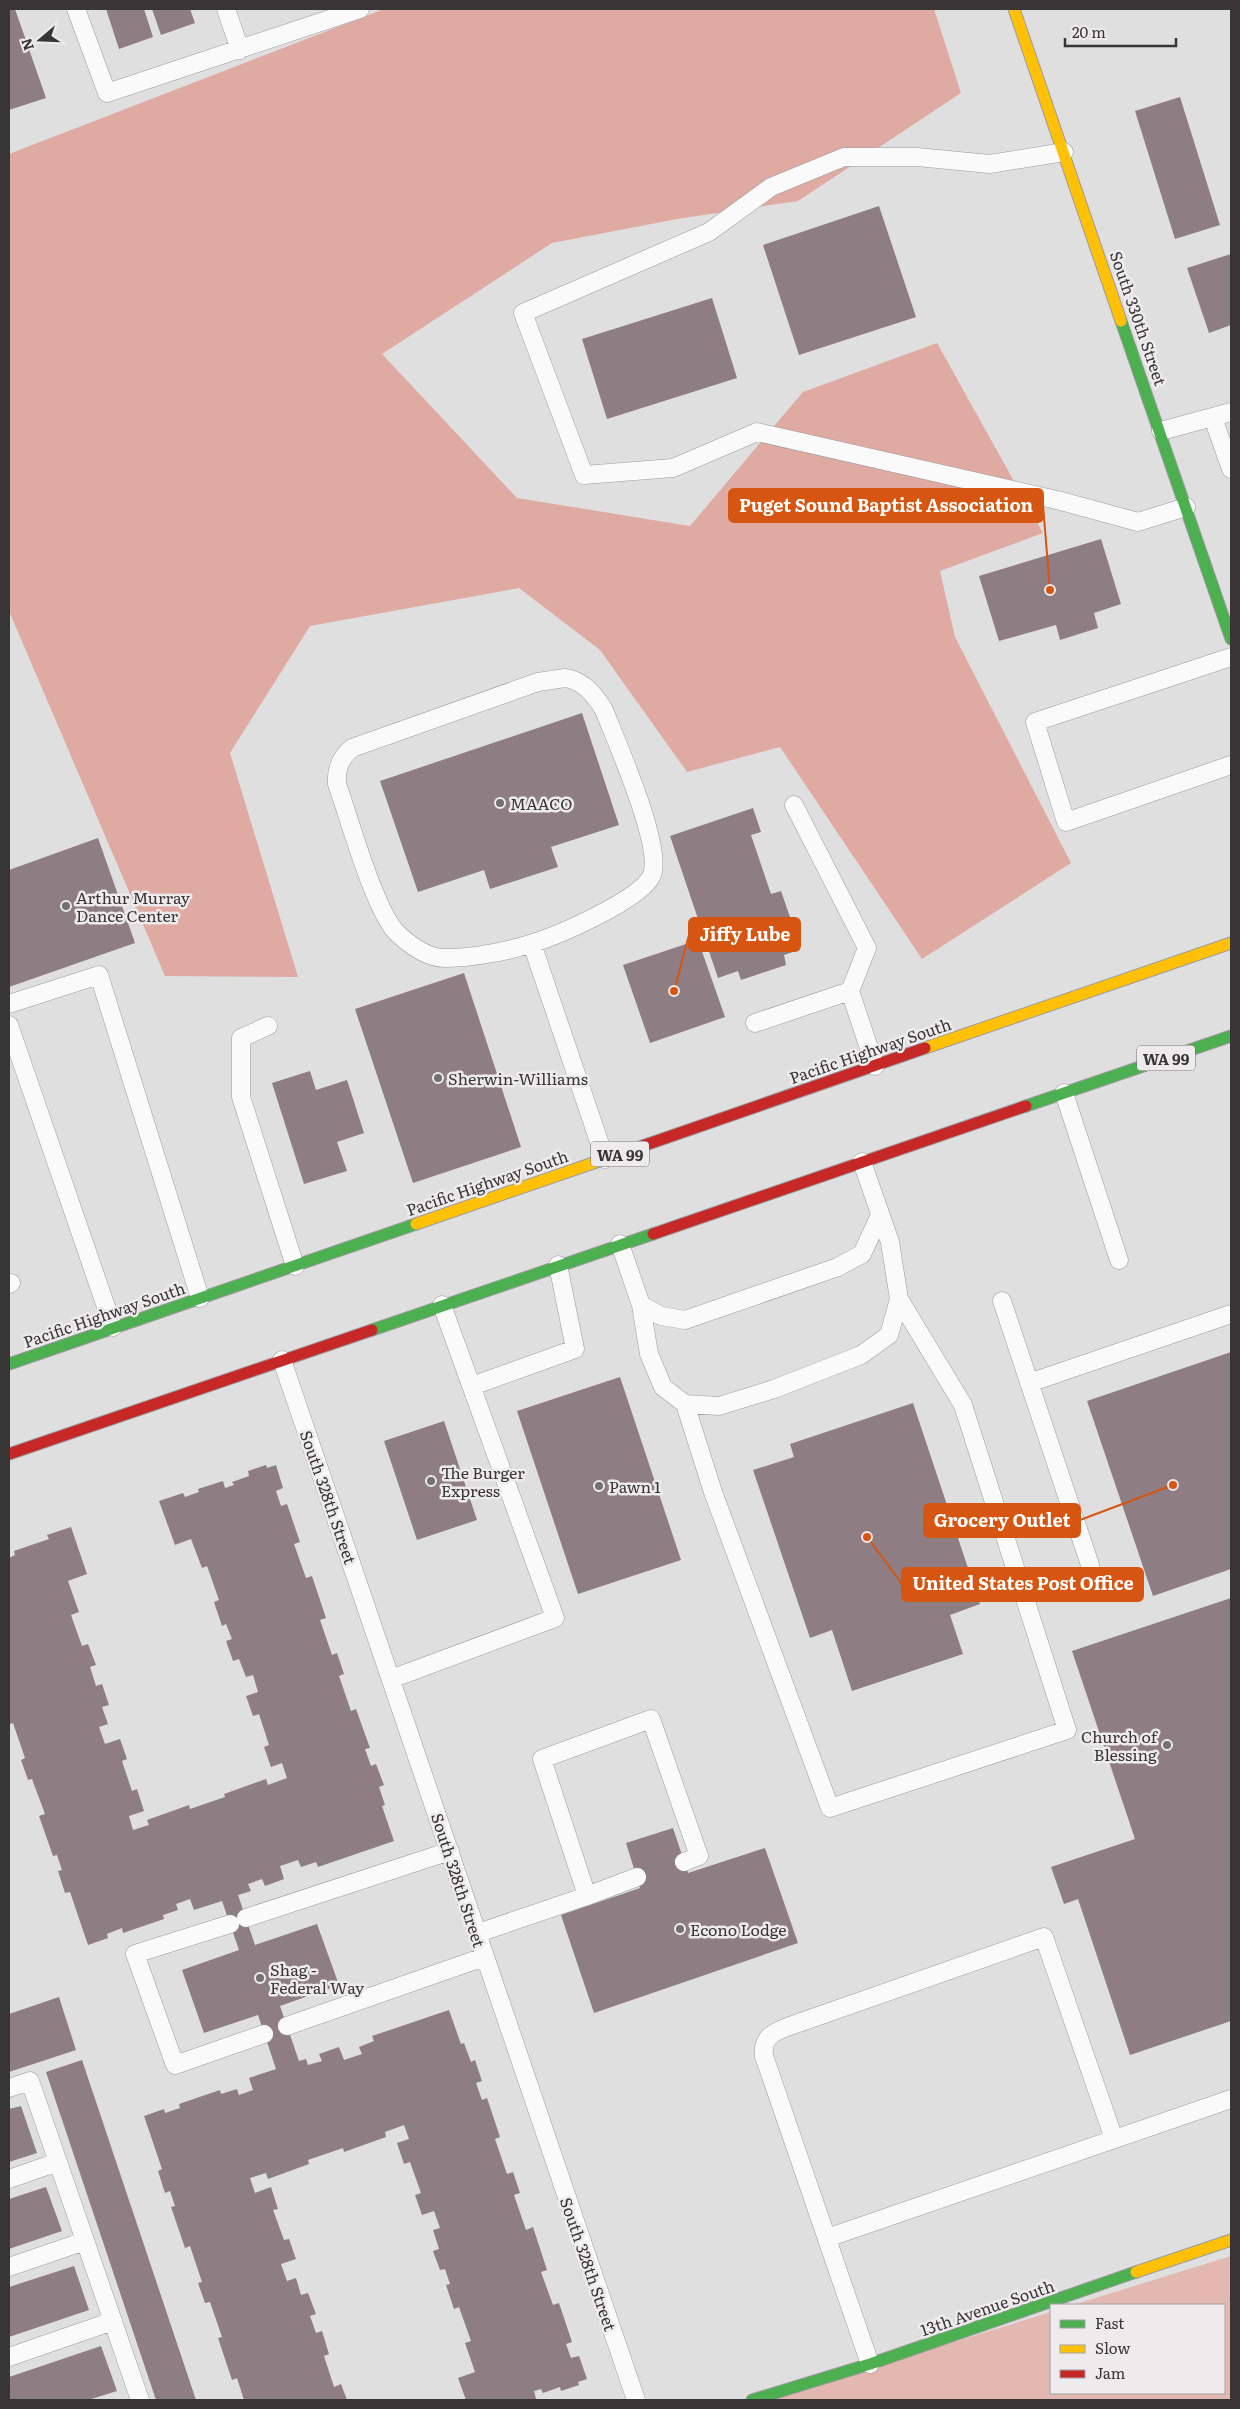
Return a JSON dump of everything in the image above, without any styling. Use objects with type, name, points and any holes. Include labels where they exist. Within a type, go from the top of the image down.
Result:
[{"type":"main road","name":"South 330th Street","points":[[1014,9],[1161,431],[1231,639]]},
{"type":"main road","name":"Pacific Highway South","points":[[9,1364],[1231,943]]},
{"type":"main road","name":"WA 99","points":[[9,1454],[1231,1036]]},
{"type":"main road","name":"13th Avenue South","points":[[752,2400],[870,2364],[1231,2240]]},
{"type":"lane","points":[[76,9],[106,93],[360,9]]},
{"type":"lane","points":[[226,9],[240,50]]},
{"type":"lane","points":[[1064,152],[990,164],[917,157],[844,157],[771,187],[709,232],[523,313],[584,475],[673,468],[757,432],[1061,501],[1138,522],[1186,507]]},
{"type":"lane","points":[[1161,431],[1231,412]]},
{"type":"lane","points":[[1213,418],[1231,469]]},
{"type":"lane","points":[[1231,657],[1034,722],[1066,822],[1231,765]]},
{"type":"lane","points":[[553,679],[573,679],[596,697],[619,748],[650,836],[654,861],[652,874],[646,884],[638,891],[613,906],[580,924],[532,944],[446,959],[428,955],[396,932],[382,910],[337,784],[336,774],[344,755],[352,748],[538,682],[553,679]]},
{"type":"lane","points":[[794,805],[866,948],[850,990],[875,1066]]},
{"type":"lane","points":[[532,944],[605,1159]]},
{"type":"lane","points":[[9,1004],[99,975],[200,1298]]},
{"type":"lane","points":[[755,1023],[850,990]]},
{"type":"lane","points":[[9,1025],[113,1327]]},
{"type":"lane","points":[[268,1026],[241,1038],[241,1097],[295,1266]]},
{"type":"lane","points":[[1064,1093],[1119,1260]]},
{"type":"lane","points":[[685,1404],[713,1492],[830,1808],[1067,1730],[963,1405],[899,1298],[890,1242],[862,1162]]},
{"type":"lane","points":[[641,1305],[661,1316],[685,1320],[838,1267],[862,1254],[880,1214]]},
{"type":"lane","points":[[620,1244],[641,1305],[652,1362],[663,1387],[685,1404],[719,1406],[774,1389],[861,1355],[889,1335],[899,1298]]},
{"type":"lane","points":[[472,1386],[575,1348],[558,1265]]},
{"type":"lane","points":[[1002,1301],[1090,1566]]},
{"type":"lane","points":[[391,1679],[555,1618],[442,1305]]},
{"type":"lane","points":[[1029,1384],[1231,1314]]},
{"type":"lane","name":"South 328th Street","points":[[282,1360],[636,2400]]},
{"type":"lane","points":[[586,1896],[542,1759],[652,1719],[699,1856],[684,1862]]},
{"type":"lane","points":[[264,2034],[175,2065],[135,1954],[450,1851]]},
{"type":"lane","points":[[478,1933],[586,1896],[637,1876]]},
{"type":"lane","points":[[870,2364],[764,2056],[766,2039],[787,2027],[1044,1937],[1114,2139]]},
{"type":"lane","points":[[287,2026],[484,1957]]},
{"type":"lane","points":[[9,2088],[30,2080],[140,2400]]},
{"type":"lane","points":[[827,2238],[1231,2099]]},
{"type":"lane","points":[[9,2179],[58,2162]]},
{"type":"lane","points":[[9,2267],[85,2241]]},
{"type":"lane","points":[[9,2357],[113,2321]]},
{"type":"shaded area","points":[[384,9],[934,9],[961,93],[798,201],[677,219],[552,243],[382,354],[517,498],[690,526],[803,392],[937,343],[1043,533],[940,571],[955,637],[1071,863],[922,959],[780,747],[687,772],[600,650],[519,588],[310,626],[230,753],[298,977],[165,976],[9,611],[9,154]]},
{"type":"shaded area","points":[[1231,2256],[1231,2400],[765,2400],[1050,2312],[1050,2394],[1225,2394],[1225,2304],[1076,2304]]},
{"type":"building","points":[[9,9],[15,9],[46,98],[9,110]]},
{"type":"building","points":[[106,9],[144,9],[153,37],[119,49]]},
{"type":"building","points":[[152,9],[190,9],[195,23],[161,35]]},
{"type":"building","points":[[1180,97],[1220,225],[1175,239],[1135,111]]},
{"type":"building","points":[[879,206],[916,317],[799,355],[763,245]]},
{"type":"building","points":[[1231,254],[1231,325],[1209,333],[1187,268]]},
{"type":"building","points":[[712,298],[737,378],[607,419],[582,339]]},
{"type":"building","points":[[1101,539],[1121,604],[1094,613],[1098,628],[1060,640],[1056,625],[999,641],[979,576]]},
{"type":"building","name":"MAACO","points":[[582,713],[619,825],[551,847],[558,867],[490,889],[484,870],[418,892],[380,781]]},
{"type":"building","points":[[753,808],[761,832],[751,835],[771,894],[781,891],[799,943],[790,946],[793,952],[784,955],[786,965],[741,980],[738,971],[718,978],[670,836]]},
{"type":"building","name":"Arthur Murray Dance Center","points":[[98,838],[135,943],[9,987],[9,870]]},
{"type":"building","points":[[698,940],[725,1017],[650,1043],[623,965]]},
{"type":"building","name":"Sherwin-Williams","points":[[464,973],[521,1147],[413,1183],[355,1009]]},
{"type":"building","points":[[310,1071],[316,1090],[347,1080],[364,1133],[337,1142],[347,1171],[304,1184],[272,1083]]},
{"type":"building","points":[[1231,1352],[1231,1569],[1153,1596],[1087,1401]]},
{"type":"building","name":"Pawn 1","points":[[620,1377],[681,1560],[578,1594],[517,1411]]},
{"type":"building","points":[[913,1403],[980,1604],[950,1615],[963,1654],[852,1691],[832,1630],[810,1638],[753,1470],[794,1457],[790,1444]]},
{"type":"building","name":"The Burger Express","points":[[444,1421],[477,1520],[417,1540],[384,1441]]},
{"type":"building","points":[[266,1465],[267,1468],[276,1465],[283,1488],[276,1491],[281,1506],[287,1504],[300,1542],[294,1544],[306,1578],[312,1576],[326,1618],[320,1620],[332,1655],[337,1653],[344,1674],[339,1676],[351,1711],[356,1709],[370,1748],[365,1749],[371,1766],[376,1764],[384,1785],[379,1787],[385,1805],[382,1806],[394,1841],[318,1867],[316,1862],[301,1867],[298,1860],[280,1866],[284,1879],[265,1886],[262,1879],[248,1884],[251,1891],[238,1895],[255,1945],[317,1924],[339,1985],[280,2006],[299,2061],[306,2059],[308,2065],[322,2061],[319,2054],[339,2047],[344,2060],[362,2054],[359,2047],[374,2041],[372,2036],[449,2010],[461,2044],[464,2043],[471,2062],[475,2060],[482,2081],[476,2083],[482,2100],[487,2098],[500,2137],[495,2139],[507,2174],[513,2172],[520,2193],[514,2195],[526,2230],[533,2227],[547,2270],[541,2272],[553,2305],[559,2303],[572,2342],[566,2344],[571,2358],[579,2356],[587,2379],[578,2382],[579,2385],[561,2391],[560,2387],[543,2393],[541,2389],[534,2391],[536,2399],[466,2400],[458,2378],[475,2372],[465,2343],[471,2341],[459,2307],[454,2309],[446,2285],[450,2284],[445,2269],[440,2270],[433,2251],[439,2249],[433,2230],[440,2228],[434,2211],[422,2215],[415,2195],[421,2193],[410,2162],[404,2164],[397,2143],[409,2139],[404,2125],[385,2132],[386,2137],[344,2152],[343,2148],[308,2160],[309,2164],[268,2179],[266,2173],[250,2178],[255,2193],[271,2187],[278,2209],[273,2210],[284,2240],[289,2239],[296,2259],[281,2264],[287,2281],[296,2278],[301,2295],[308,2293],[316,2314],[310,2316],[316,2333],[322,2331],[329,2354],[324,2356],[334,2387],[341,2384],[347,2400],[244,2400],[237,2378],[232,2380],[218,2338],[222,2337],[210,2302],[205,2303],[198,2283],[202,2282],[190,2246],[185,2248],[171,2207],[175,2206],[170,2191],[165,2193],[158,2171],[162,2169],[144,2116],[164,2109],[165,2113],[180,2108],[179,2104],[220,2090],[221,2094],[237,2089],[239,2095],[253,2090],[249,2078],[276,2069],[258,2015],[204,2033],[182,1970],[239,1950],[222,1901],[194,1910],[190,1899],[176,1904],[178,1910],[163,1915],[164,1919],[123,1933],[122,1928],[107,1934],[108,1938],[88,1945],[70,1892],[65,1893],[58,1871],[62,1870],[57,1855],[53,1856],[39,1816],[45,1814],[32,1779],[28,1780],[21,1760],[25,1758],[13,1723],[10,1724],[9,1721],[9,1558],[15,1555],[14,1551],[49,1539],[47,1535],[71,1527],[87,1574],[68,1581],[79,1612],[71,1615],[82,1646],[88,1644],[96,1665],[90,1667],[96,1686],[102,1684],[109,1705],[102,1707],[108,1724],[99,1727],[105,1744],[120,1739],[127,1759],[122,1761],[132,1791],[137,1789],[144,1811],[129,1816],[133,1830],[149,1825],[147,1820],[189,1805],[190,1809],[225,1797],[224,1794],[266,1779],[268,1785],[287,1778],[282,1763],[271,1767],[264,1747],[269,1745],[259,1714],[253,1716],[246,1696],[258,1692],[253,1675],[246,1677],[239,1659],[233,1661],[226,1641],[232,1639],[226,1624],[222,1626],[214,1602],[219,1600],[207,1566],[202,1568],[191,1539],[175,1545],[159,1501],[183,1493],[185,1497],[199,1492],[198,1489],[223,1481],[225,1488],[234,1485],[232,1482],[249,1476],[248,1471]]},
{"type":"building","name":"Church of Blessing","points":[[1231,1598],[1231,2021],[1130,2055],[1078,1899],[1064,1904],[1051,1867],[1135,1839],[1072,1651]]},
{"type":"building","name":"Econo Lodge","points":[[673,1828],[688,1873],[765,1848],[798,1943],[594,2013],[561,1915],[640,1888],[626,1843]]},
{"type":"building","points":[[59,1997],[76,2050],[9,2072],[9,2014]]},
{"type":"building","points":[[82,2060],[196,2400],[156,2400],[46,2072]]},
{"type":"building","points":[[21,2106],[37,2153],[9,2162],[9,2109]]},
{"type":"building","points":[[46,2187],[62,2231],[9,2249],[9,2199]]},
{"type":"building","points":[[74,2266],[89,2310],[9,2337],[9,2287]]},
{"type":"building","points":[[101,2346],[117,2391],[88,2400],[9,2400],[9,2377]]},
{"type":"traffic: fast","points":[[1121,321],[1231,639]]},
{"type":"traffic: fast","points":[[1026,1106],[1231,1036]]},
{"type":"traffic: fast","points":[[9,1364],[416,1224]]},
{"type":"traffic: fast","points":[[372,1330],[653,1234]]},
{"type":"traffic: fast","points":[[752,2400],[870,2364],[1136,2272]]},
{"type":"traffic: slow","points":[[1014,9],[1121,321]]},
{"type":"traffic: slow","points":[[925,1048],[1231,943]]},
{"type":"traffic: slow","points":[[416,1224],[599,1161]]},
{"type":"traffic: slow","points":[[1136,2272],[1231,2240]]},
{"type":"traffic: jam","points":[[599,1161],[925,1048]]},
{"type":"traffic: jam","points":[[653,1234],[1026,1106]]},
{"type":"traffic: jam","points":[[9,1454],[372,1330]]},
{"type":"place","name":"Puget Sound Baptist Association","points":[[1050,590]]},
{"type":"place","name":"MAACO","points":[[500,803]]},
{"type":"place","name":"Arthur Murray Dance Center","points":[[66,906]]},
{"type":"place","name":"Jiffy Lube","points":[[674,991]]},
{"type":"place","name":"Sherwin-Williams","points":[[438,1078]]},
{"type":"place","name":"The Burger Express","points":[[431,1481]]},
{"type":"place","name":"Grocery Outlet","points":[[1173,1485]]},
{"type":"place","name":"Pawn 1","points":[[599,1486]]},
{"type":"place","name":"United States Post Office","points":[[867,1537]]},
{"type":"place","name":"Church of Blessing","points":[[1167,1745]]},
{"type":"place","name":"Econo Lodge","points":[[680,1929]]},
{"type":"place","name":"Shag - Federal Way","points":[[260,1978]]}]
